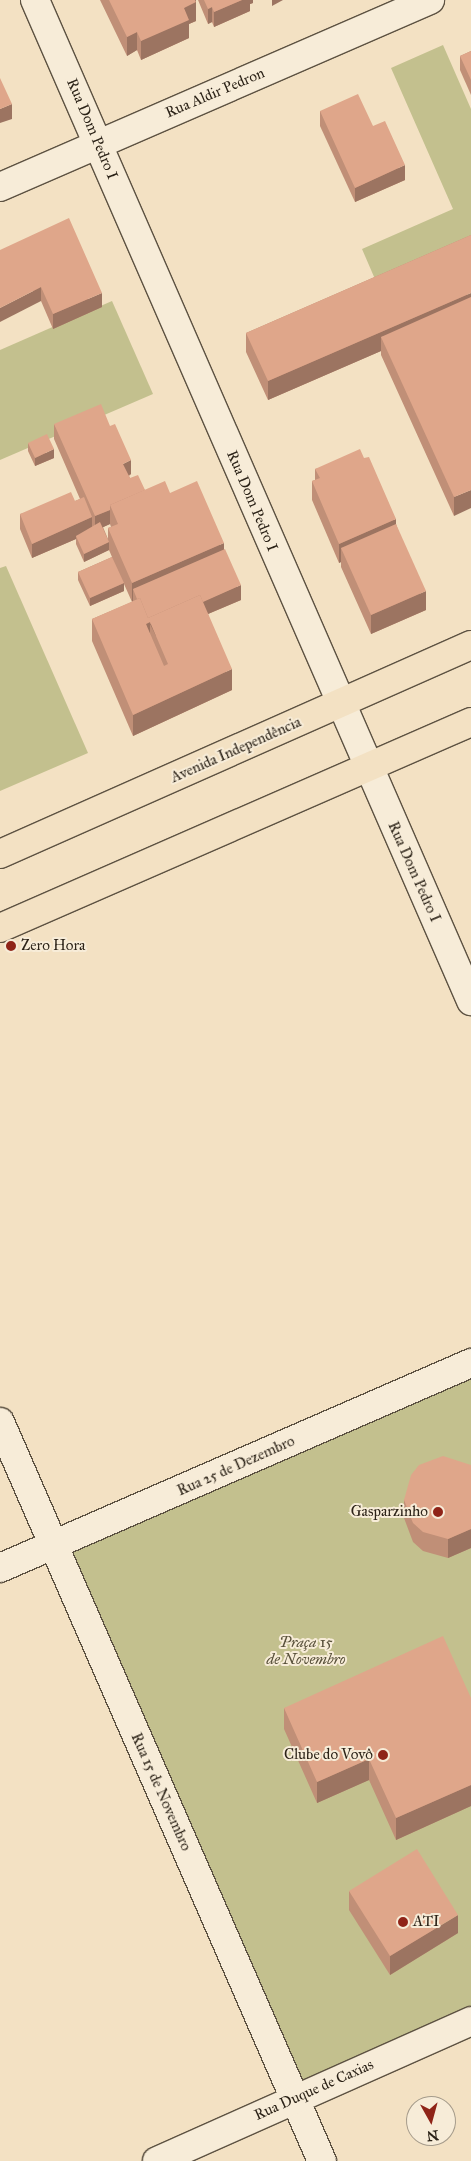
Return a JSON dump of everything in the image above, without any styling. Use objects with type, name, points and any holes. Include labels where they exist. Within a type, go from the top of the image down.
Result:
[{"type":"main road","name":"Avenida Independência","points":[[0,854],[471,645]]},
{"type":"main road","points":[[0,928],[471,722]]},
{"type":"street","name":"Rua Dom Pedro I","points":[[35,0],[339,704],[471,1001]]},
{"type":"street","name":"Rua Aldir Pedron","points":[[0,187],[430,0]]},
{"type":"street","name":"Rua 25 de Dezembro","points":[[0,1568],[471,1363]]},
{"type":"street","name":"Rua 15 de Novembro","points":[[0,1422],[322,2161]]},
{"type":"street","name":"Rua Duque de Caxias","points":[[157,2161],[471,2021]]},
{"type":"green space","points":[[443,45],[471,109],[471,254],[381,293],[362,249],[453,209],[391,68]]},
{"type":"green space","points":[[112,301],[153,394],[0,460],[0,350]]},
{"type":"green space","points":[[6,566],[88,753],[0,791],[0,568]]},
{"type":"green space","name":"Praça 15 de Novembro","points":[[471,1363],[471,2021],[295,2098],[54,1545]]},
{"type":"building","points":[[109,0],[195,0],[196,2],[184,8],[189,20],[141,41],[137,32],[127,37]]},
{"type":"building","points":[[204,0],[242,0],[214,12],[212,7],[208,9]]},
{"type":"building","points":[[471,51],[471,80],[460,56]]},
{"type":"building","points":[[0,78],[12,104],[0,109]]},
{"type":"building","points":[[358,94],[373,126],[385,121],[405,165],[355,188],[320,111]]},
{"type":"building","points":[[69,218],[102,293],[53,314],[41,287],[0,308],[0,250]]},
{"type":"building","points":[[471,235],[471,293],[268,381],[246,333]]},
{"type":"building","points":[[471,297],[471,490],[454,497],[381,337]]},
{"type":"building","points":[[101,404],[110,426],[115,424],[131,460],[123,464],[130,478],[138,475],[145,490],[110,505],[110,510],[95,516],[54,424]]},
{"type":"building","points":[[47,434],[54,449],[35,458],[28,443]]},
{"type":"building","points":[[360,449],[364,458],[369,457],[396,519],[339,544],[312,481],[320,478],[315,469]]},
{"type":"building","points":[[165,481],[170,493],[197,481],[224,543],[132,583],[108,528],[118,524],[110,505]]},
{"type":"building","points":[[71,492],[75,501],[84,497],[92,517],[32,544],[20,514]]},
{"type":"building","points":[[100,522],[109,542],[84,554],[76,536]]},
{"type":"building","points":[[396,524],[426,591],[371,615],[341,548]]},
{"type":"building","points":[[225,549],[241,585],[203,602],[200,595],[148,618],[140,598],[137,599],[133,589]]},
{"type":"building","points":[[112,557],[124,583],[90,598],[78,572]]},
{"type":"building","points":[[200,595],[232,669],[133,715],[92,619],[140,598],[148,618]],"holes":[[[150,622],[168,664],[164,666],[146,624]]]},
{"type":"building","name":"Gasparzinho","points":[[443,1456],[471,1465],[471,1529],[448,1539],[423,1532],[413,1523],[404,1500],[411,1475],[419,1465]]},
{"type":"building","name":"Clube do Vovô","points":[[443,1636],[471,1698],[471,1785],[396,1818],[369,1759],[317,1782],[284,1708]]},
{"type":"building","name":"ATI","points":[[417,1849],[458,1915],[390,1956],[349,1891]]},
{"type":"place","name":"Zero Hora","points":[[11,946]]},
{"type":"place","name":"Gasparzinho","points":[[438,1512]]},
{"type":"place","name":"Clube do Vovô","points":[[383,1755]]},
{"type":"place","name":"ATI","points":[[403,1922]]}]
